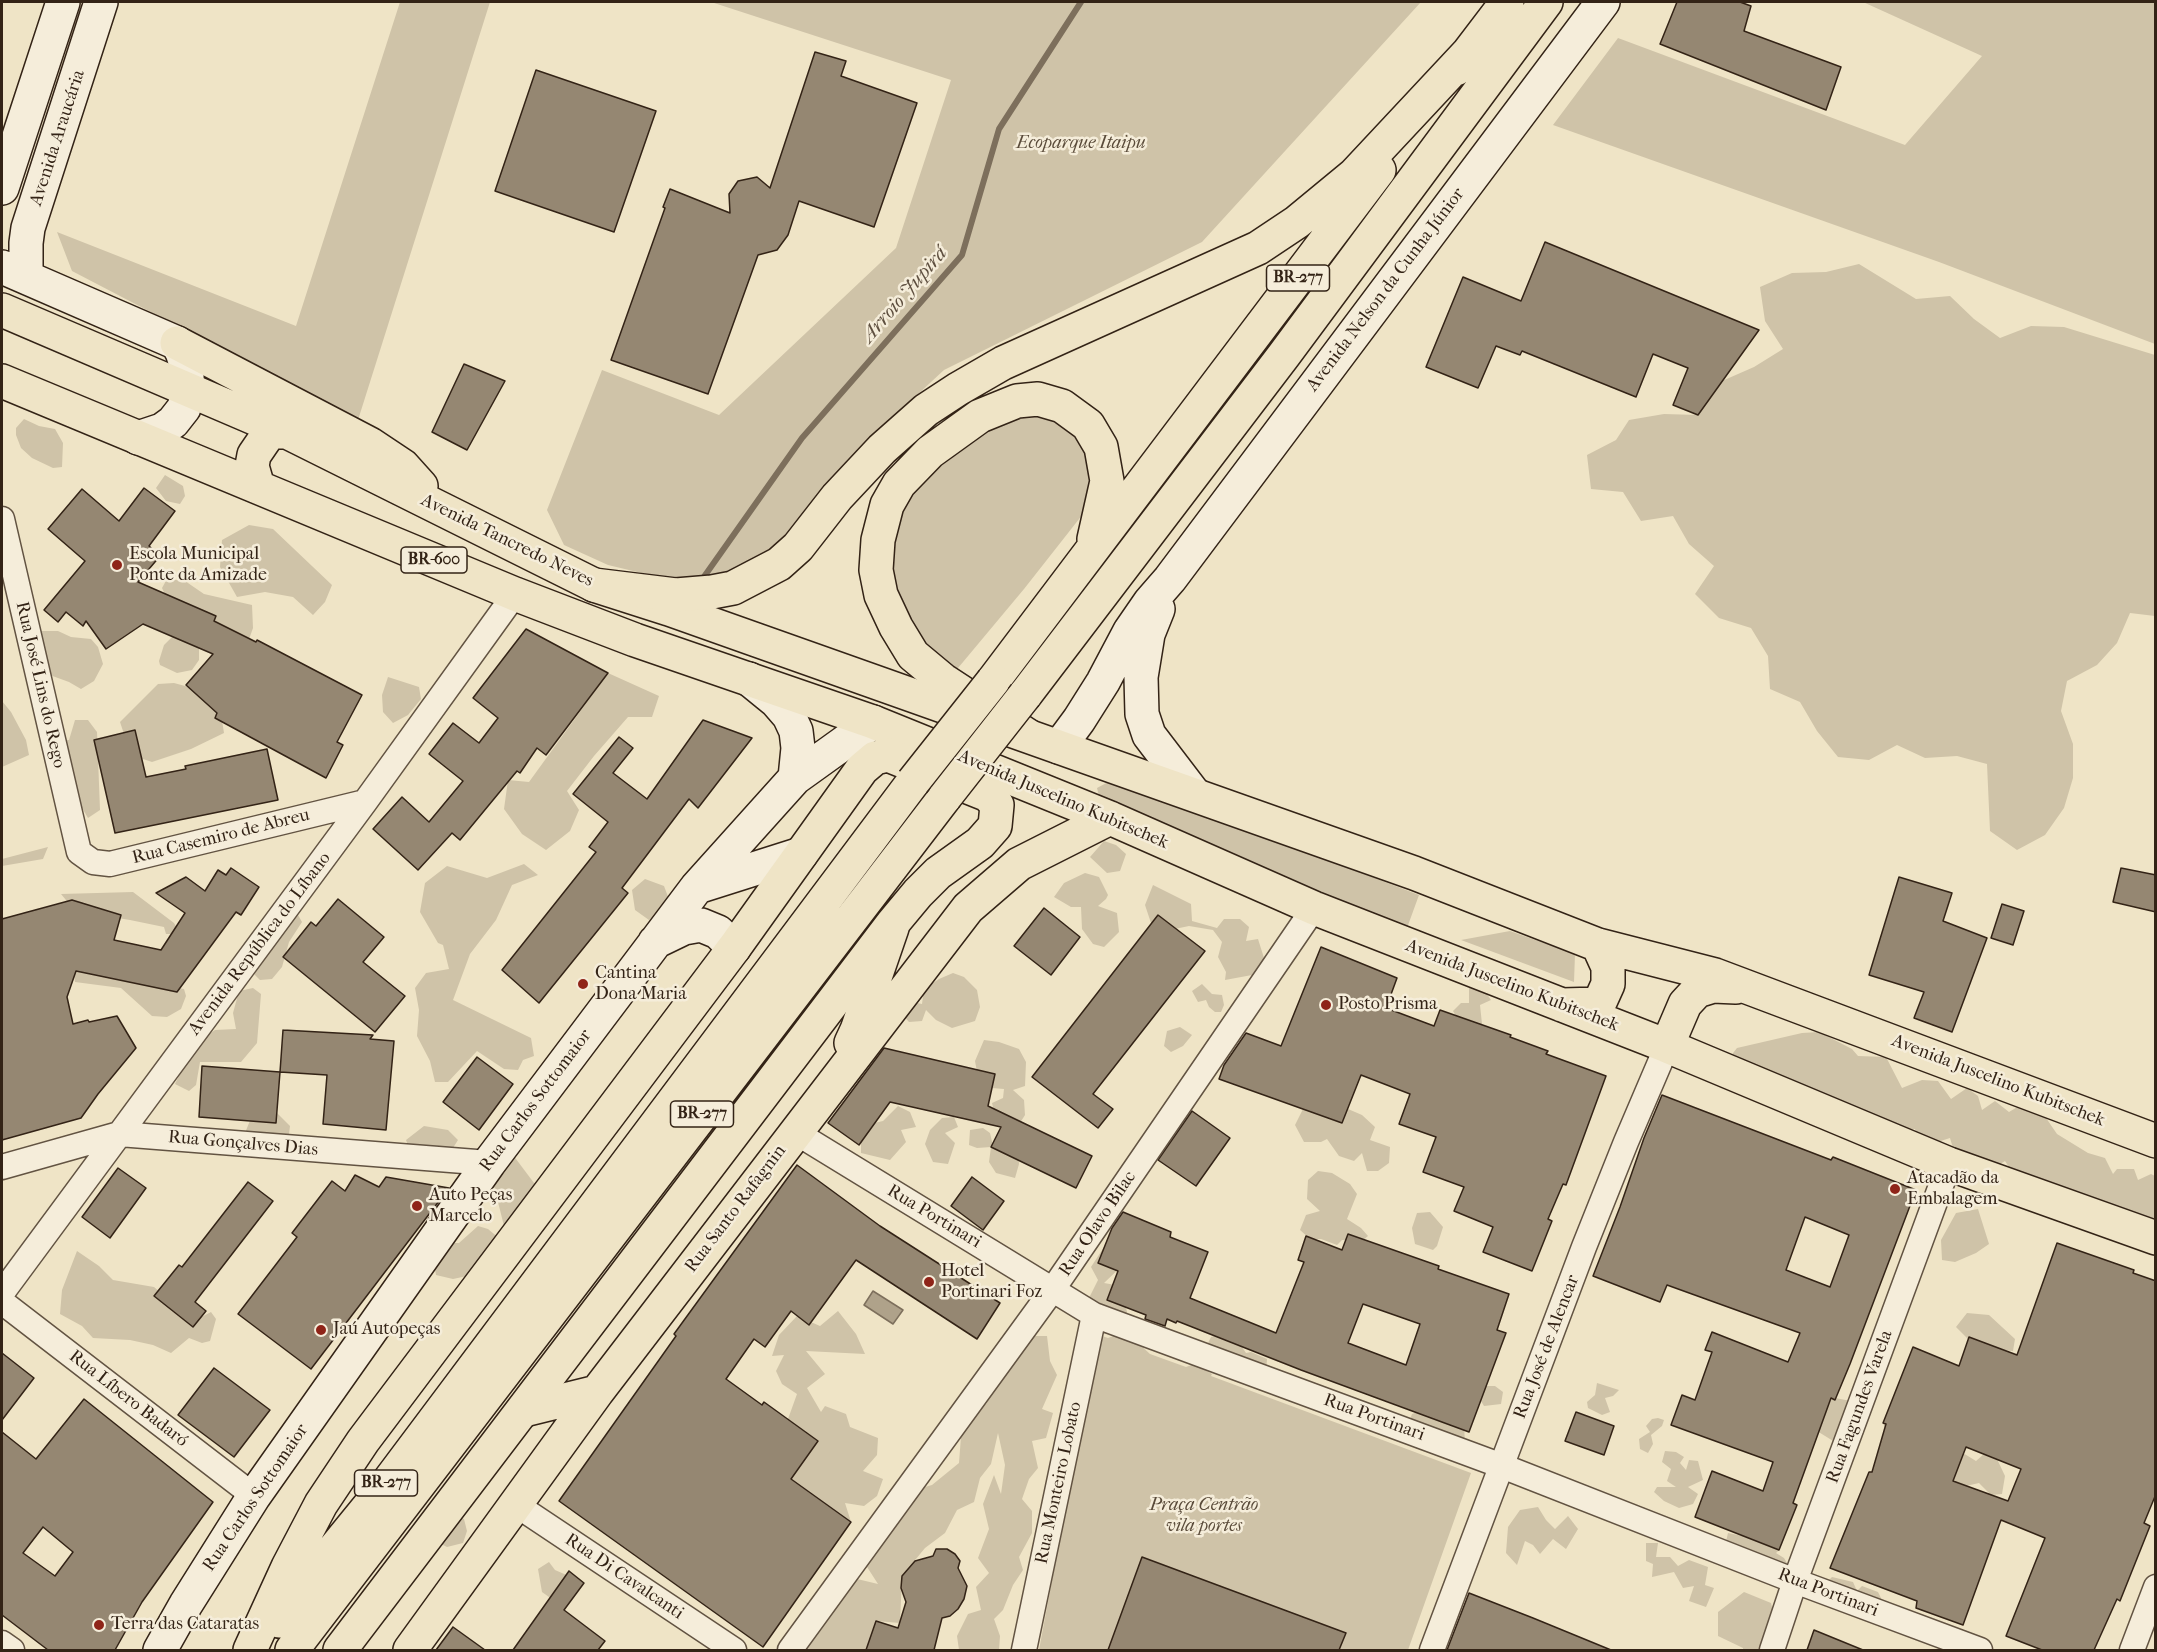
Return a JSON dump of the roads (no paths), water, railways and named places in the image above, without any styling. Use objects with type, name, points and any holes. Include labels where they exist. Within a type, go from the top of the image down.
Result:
[{"type":"main road","name":"BR-277","points":[[260,1650],[309,1580],[380,1493],[913,782],[993,681],[1507,2]]},
{"type":"main road","name":"BR-277","points":[[292,1650],[1291,346],[1546,2]]},
{"type":"main road","points":[[594,585],[676,594],[712,592],[733,588],[779,564],[798,547],[837,497],[882,449],[927,410],[957,389],[1003,363],[1258,248],[1297,222],[1354,175],[1469,52]]},
{"type":"main road","name":"Avenida Tancredo Neves","points":[[2,310],[287,432],[594,585],[669,609],[1027,735]]},
{"type":"main road","points":[[177,343],[370,444],[403,466],[443,509]]},
{"type":"main road","name":"BR-600","points":[[2,381],[515,594],[634,640],[873,722]]},
{"type":"main road","points":[[1027,735],[936,674],[913,655],[896,627],[881,595],[876,570],[878,540],[887,505],[899,484],[930,452],[980,416],[1017,401],[1038,399],[1062,406],[1088,425],[1101,447],[1107,481],[1103,505],[1089,554]]},
{"type":"main road","points":[[258,488],[252,466],[254,455],[267,436],[274,432],[287,432]]},
{"type":"main road","name":"Avenida Juscelino Kubitschek","points":[[873,722],[1110,818],[1314,908],[1667,1046],[1949,1164],[2156,1238]]},
{"type":"main road","name":"Avenida Juscelino Kubitschek","points":[[1027,735],[1414,873],[1598,945],[1715,975],[2156,1141]]},
{"type":"main road","points":[[250,1650],[288,1567],[321,1504],[363,1441],[734,948],[862,769],[875,758],[888,755],[988,795],[997,806],[995,826],[980,843],[938,873],[893,924],[340,1650]]},
{"type":"main road","name":"Rua Santo Rafagnin","points":[[410,1650],[597,1392],[968,908],[1019,864],[1110,818]]},
{"type":"main road","points":[[829,1088],[857,1030],[893,924]]},
{"type":"main road","points":[[1560,1005],[1599,1004],[1608,984],[1608,967],[1598,945]]},
{"type":"main road","points":[[1667,1046],[1685,1004],[1696,991],[1713,986],[1747,987]]},
{"type":"main road","points":[[524,1410],[597,1392]]},
{"type":"street","name":"Avenida Araucária","points":[[2,188],[63,2]]},
{"type":"street","name":"Avenida Araucária","points":[[14,272],[26,243],[28,228],[101,2]]},
{"type":"street","name":"Avenida Nelson da Cunha Júnior","points":[[1059,747],[1103,682],[1130,631],[1150,602],[1170,579],[1603,2]]},
{"type":"street","points":[[14,272],[177,343],[183,352],[186,364],[188,390],[184,408],[173,422],[162,430],[138,438]]},
{"type":"street","name":"Rua José Lins do Rego","points":[[2,519],[79,852]]},
{"type":"street","name":"Avenida Nelson da Cunha Júnior","points":[[1170,579],[1148,634],[1141,678],[1142,714],[1149,735],[1194,794]]},
{"type":"street","name":"Avenida República do Líbano","points":[[2,1293],[365,802],[515,594]]},
{"type":"street","points":[[749,679],[776,701],[789,716],[796,731],[798,748],[795,778]]},
{"type":"street","name":"Rua Carlos Sottomaior","points":[[160,1650],[254,1496],[489,1163],[697,887],[795,778],[873,722]]},
{"type":"street","name":"Rua Casemiro de Abreu","points":[[79,852],[93,862],[110,864],[365,802]]},
{"type":"street","points":[[697,887],[801,854]]},
{"type":"street","name":"Rua Olavo Bilac","points":[[790,1650],[1053,1289],[1314,908]]},
{"type":"street","points":[[656,942],[684,928],[701,925],[718,932],[734,948]]},
{"type":"street","name":"Rua José de Alencar","points":[[1432,1650],[1588,1236],[1667,1046]]},
{"type":"street","name":"Rua Portinari","points":[[795,1132],[1094,1315],[1502,1466],[1980,1650]]},
{"type":"street","name":"Rua Gonçalves Dias","points":[[2,1167],[119,1134],[489,1163]]},
{"type":"street","name":"Rua Fagundes Varela","points":[[1772,1650],[1949,1164]]},
{"type":"street","name":"Rua Líbero Badaró","points":[[2,1302],[254,1496]]},
{"type":"street","name":"Rua Monteiro Lobato","points":[[1024,1650],[1094,1315]]},
{"type":"street","name":"Rua Di Cavalcanti","points":[[515,1504],[734,1650]]},
{"type":"street","points":[[2132,1650],[2156,1587]]},
{"type":"street","points":[[2,1643],[12,1650]]},
{"type":"waterway","name":"Arroio Jupirá","points":[[701,581],[802,438],[962,255],[999,129],[1081,2]]},
{"type":"place","name":"Escola Municipal Ponte da Amizade","points":[[117,565]]},
{"type":"place","name":"Cantina Dona Maria","points":[[583,984]]},
{"type":"place","name":"Posto Prisma","points":[[1326,1005]]},
{"type":"place","name":"Atacadão da Embalagem","points":[[1895,1189]]},
{"type":"place","name":"Auto Peças Marcelo","points":[[417,1206]]},
{"type":"place","name":"Hotel Portinari Foz","points":[[929,1282]]},
{"type":"place","name":"Jaú Autopeças","points":[[321,1330]]},
{"type":"place","name":"Terra das Cataratas","points":[[99,1625]]},
{"type":"park label","name":"Ecoparque Itaipu","points":[[1081,144]]},
{"type":"park label","name":"Praça Centrão vila portes","points":[[1204,1516]]}]
